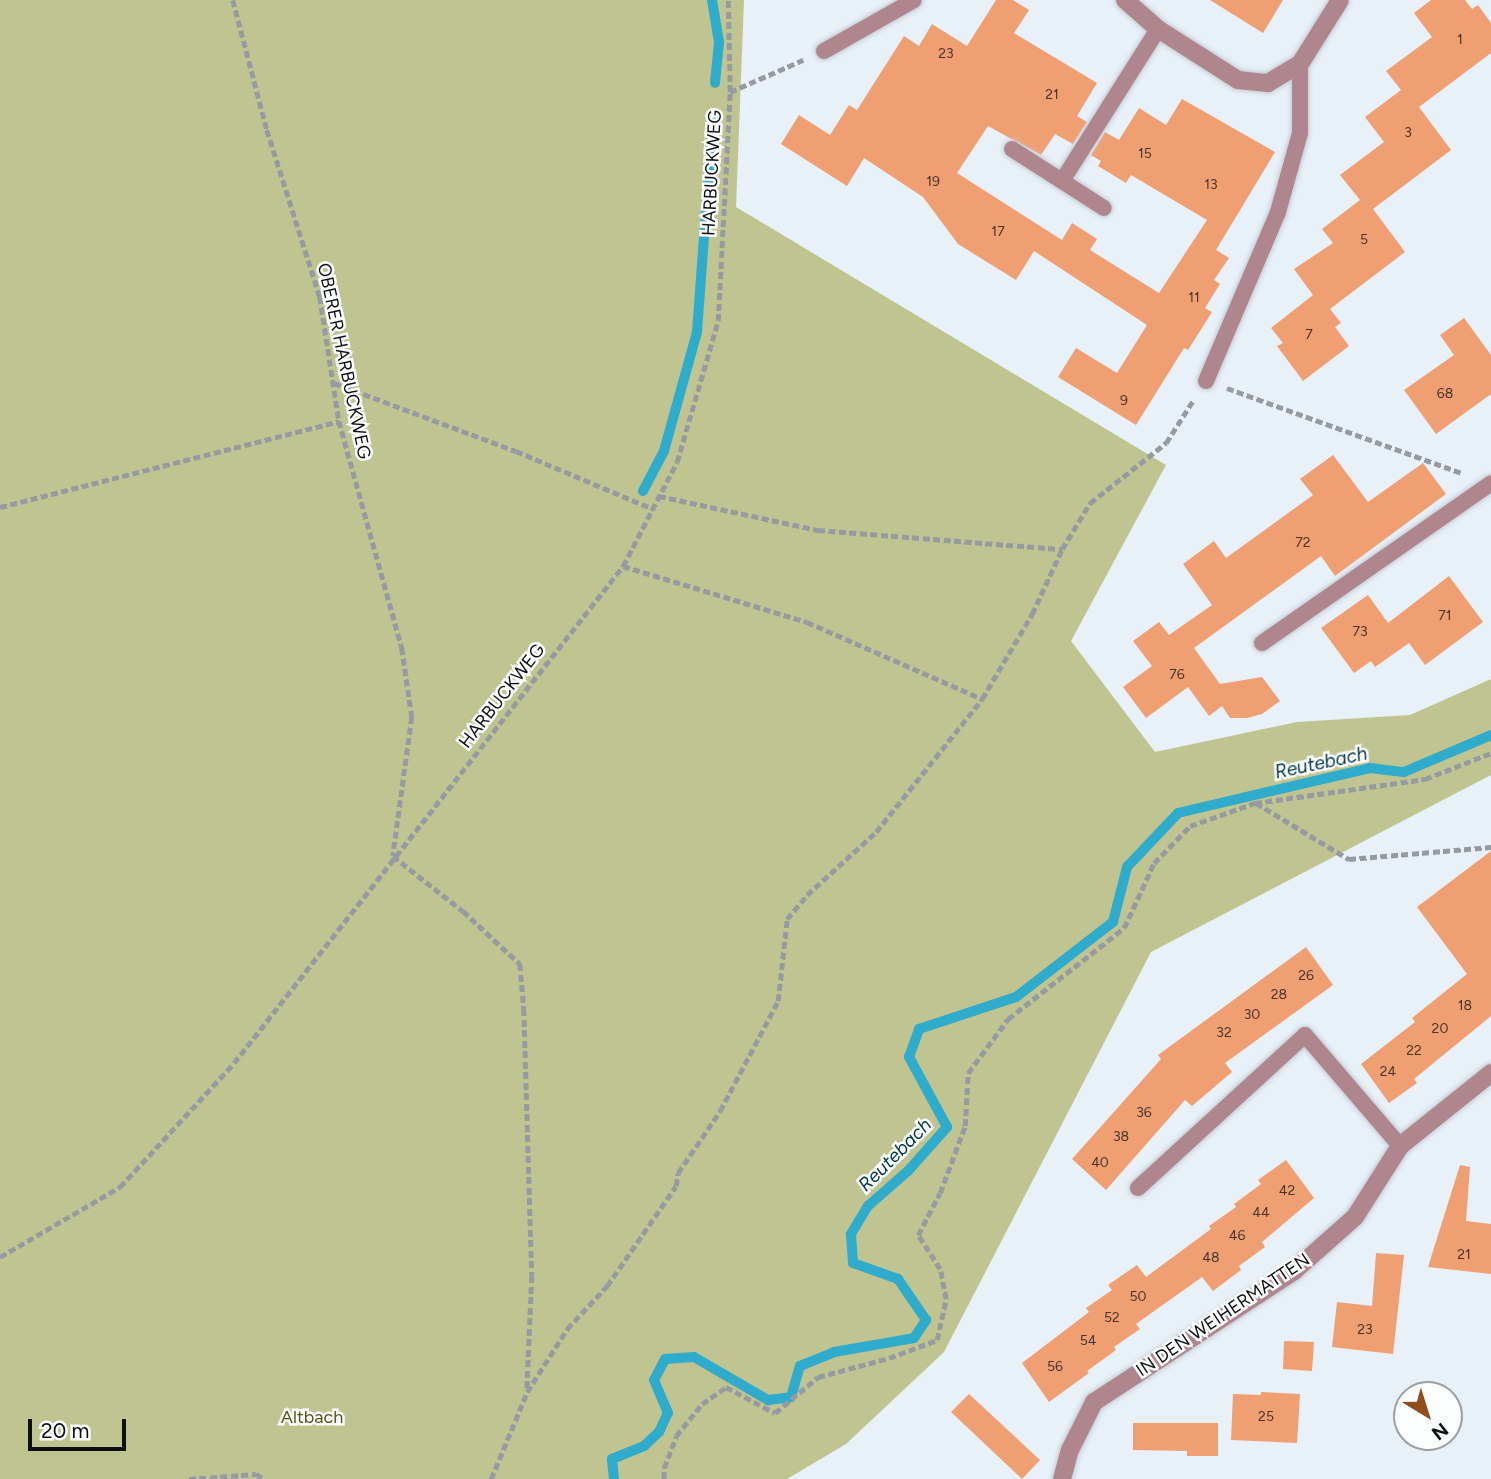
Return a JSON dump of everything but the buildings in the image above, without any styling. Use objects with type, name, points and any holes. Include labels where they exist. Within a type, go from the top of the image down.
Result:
[{"type":"street","points":[[1125,0],[1158,29],[1238,80],[1268,83],[1300,64],[1340,0]]},
{"type":"street","name":"IN DEN WEIHERMATTEN","points":[[1062,1479],[1070,1450],[1094,1402],[1294,1271],[1355,1217],[1400,1146],[1491,1073]]},
{"type":"lane","points":[[824,51],[914,0]]},
{"type":"lane","points":[[1062,181],[1158,29]]},
{"type":"lane","points":[[1206,381],[1278,212],[1300,133],[1300,64]]},
{"type":"lane","points":[[1012,149],[1104,208]]},
{"type":"lane","points":[[1262,643],[1491,483]]},
{"type":"lane","points":[[1138,1188],[1305,1035],[1400,1146]]},
{"type":"path","name":"OBERER HARBUCKWEG","points":[[233,0],[267,130],[320,298],[339,421],[402,648],[412,717],[393,856]]},
{"type":"path","name":"HARBUCKWEG","points":[[0,1257],[120,1186],[234,1063],[393,856],[623,566],[677,462],[718,321],[730,92],[728,0]]},
{"type":"path","points":[[730,92],[824,51]]},
{"type":"path","points":[[491,1479],[527,1392],[567,1329],[614,1275],[676,1186],[678,1173],[720,1111],[778,1001],[788,919],[807,895],[876,832],[982,699],[1032,614],[1062,550],[1090,503],[1166,443],[1206,381],[1465,474]]},
{"type":"path","points":[[334,383],[516,451],[653,509]]},
{"type":"path","points":[[0,507],[339,421]]},
{"type":"path","points":[[660,496],[818,530],[1062,550]]},
{"type":"path","points":[[623,566],[807,622],[982,699]]},
{"type":"path","points":[[664,1479],[664,1468],[676,1436],[702,1404],[726,1387],[775,1413],[818,1377],[889,1358],[937,1340],[946,1299],[940,1269],[918,1236],[940,1193],[965,1126],[968,1073],[1008,1019],[1124,928],[1154,863],[1190,826],[1255,803],[1425,779],[1491,753]]},
{"type":"path","points":[[1255,803],[1349,859],[1491,847]]},
{"type":"path","points":[[393,856],[463,911],[520,964],[525,1022],[532,1276],[527,1392]]},
{"type":"path","points":[[189,1479],[260,1477]]},
{"type":"green space","name":"Altbach","points":[[0,0],[744,0],[736,207],[1166,465],[1071,641],[1155,752],[1297,722],[1410,715],[1491,679],[1491,775],[1151,952],[944,1352],[846,1444],[787,1479],[0,1479]]},
{"type":"waterway","points":[[712,0],[719,42],[715,83]]},
{"type":"waterway","points":[[643,491],[664,451],[697,332],[713,114]]},
{"type":"waterway","name":"Reutebach","points":[[614,1479],[612,1459],[644,1446],[659,1432],[668,1413],[654,1380],[665,1359],[694,1357],[768,1400],[791,1397],[800,1366],[834,1352],[914,1338],[926,1320],[898,1279],[853,1263],[851,1234],[868,1206],[908,1171],[947,1127],[909,1057],[919,1029],[1016,997],[1113,922],[1127,867],[1178,813],[1370,768],[1404,772],[1491,735]]}]
